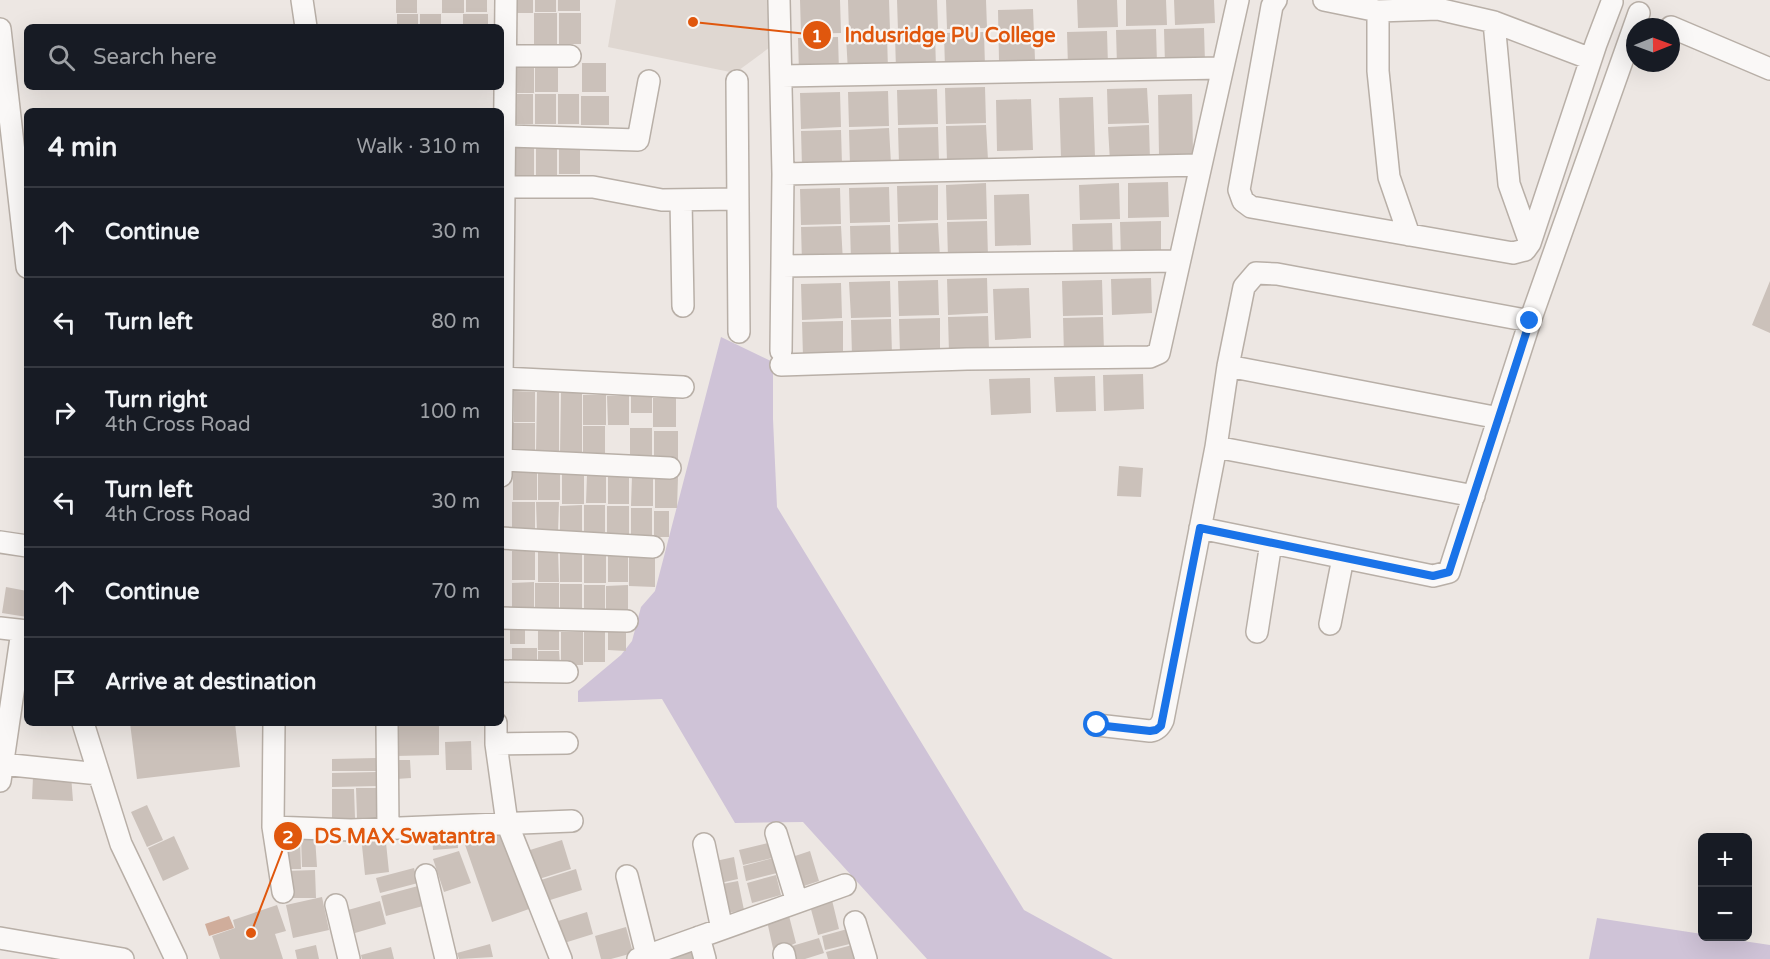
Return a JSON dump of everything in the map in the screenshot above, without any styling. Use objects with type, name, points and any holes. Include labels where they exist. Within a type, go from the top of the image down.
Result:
[{"type":"street","points":[[302,0],[306,24]]},
{"type":"street","points":[[506,0],[504,187],[594,187],[662,200],[738,199]]},
{"type":"street","points":[[779,0],[783,174],[781,358],[1155,355],[1161,348],[1238,0]]},
{"type":"street","points":[[1276,0],[1272,6],[1239,190],[1243,201],[1251,207],[1513,253],[1525,250],[1530,243],[1591,59],[1621,5]]},
{"type":"street","points":[[1324,0],[1378,11],[1438,9],[1494,22],[1591,59]]},
{"type":"street","points":[[1621,5],[1651,18]]},
{"type":"street","points":[[1200,528],[1433,576],[1449,572],[1530,321],[1621,5]]},
{"type":"street","points":[[1378,11],[1378,71],[1389,177],[1409,235]]},
{"type":"street","points":[[1494,22],[1509,184],[1530,243]]},
{"type":"street","points":[[0,29],[9,180],[24,252]]},
{"type":"street","points":[[1680,31],[1770,69]]},
{"type":"street","points":[[505,56],[570,56]]},
{"type":"street","points":[[782,76],[1222,68]]},
{"type":"street","points":[[504,136],[638,140],[649,81]]},
{"type":"street","points":[[737,81],[739,332]]},
{"type":"street","points":[[783,174],[1200,165]]},
{"type":"street","points":[[681,200],[683,306]]},
{"type":"street","points":[[782,266],[1179,261]]},
{"type":"street","points":[[1097,725],[1150,731],[1161,726],[1216,447],[1228,366],[1244,287],[1256,273],[1276,274],[1530,321]]},
{"type":"street","points":[[1228,366],[1499,418]]},
{"type":"street","points":[[504,378],[684,387]]},
{"type":"street","points":[[1216,447],[1474,496]]},
{"type":"street","points":[[504,460],[670,468]]},
{"type":"street","points":[[504,538],[652,547]]},
{"type":"street","points":[[0,542],[24,546]]},
{"type":"street","points":[[1257,632],[1271,543]]},
{"type":"street","points":[[1330,624],[1343,558]]},
{"type":"street","points":[[504,618],[627,621]]},
{"type":"street","points":[[0,628],[24,631],[1,773],[99,774]]},
{"type":"street","points":[[504,671],[567,672]]},
{"type":"street","points":[[84,726],[121,844],[176,959]]},
{"type":"street","points":[[274,726],[273,827],[283,892]]},
{"type":"street","points":[[387,726],[388,827]]},
{"type":"street","points":[[561,959],[507,823],[496,733],[567,743]]},
{"type":"street","points":[[273,827],[322,830],[572,821]]},
{"type":"street","points":[[776,833],[797,902]]},
{"type":"street","points":[[704,844],[722,929]]},
{"type":"street","points":[[426,875],[446,959]]},
{"type":"street","points":[[627,876],[643,957],[844,885]]},
{"type":"street","points":[[336,905],[350,959]]},
{"type":"street","points":[[855,922],[866,959]]},
{"type":"street","points":[[699,937],[705,959]]},
{"type":"street","points":[[0,938],[123,959]]},
{"type":"shaded area","points":[[616,0],[773,0],[773,45],[735,73],[608,47]]},
{"type":"shaded area","points":[[721,337],[773,362],[777,507],[1024,910],[1113,959],[927,959],[803,822],[735,823],[662,699],[578,702],[578,691],[621,655],[632,641],[641,607],[655,591]]},
{"type":"shaded area","points":[[229,916],[234,928],[209,936],[205,924]]},
{"type":"shaded area","points":[[1597,918],[1698,933],[1698,941],[1743,941],[1770,945],[1770,959],[1589,959]]},
{"type":"building","points":[[396,0],[417,0],[417,13],[396,13]]},
{"type":"building","points":[[442,0],[464,0],[464,13],[442,13]]},
{"type":"building","points":[[466,0],[487,0],[487,12],[466,12]]},
{"type":"building","points":[[511,0],[533,0],[533,13],[511,13]]},
{"type":"building","points":[[535,0],[556,0],[556,12],[535,12]]},
{"type":"building","points":[[558,0],[580,0],[580,11],[558,11]]},
{"type":"building","points":[[800,0],[840,0],[841,33],[801,34]]},
{"type":"building","points":[[848,0],[889,0],[890,31],[849,33]]},
{"type":"building","points":[[897,0],[937,0],[938,30],[898,31]]},
{"type":"building","points":[[946,0],[986,0],[987,28],[947,29]]},
{"type":"building","points":[[1077,0],[1117,0],[1118,27],[1078,28]]},
{"type":"building","points":[[1126,0],[1166,0],[1167,25],[1126,26]]},
{"type":"building","points":[[1174,0],[1214,0],[1215,23],[1175,25]]},
{"type":"building","points":[[1033,9],[1035,60],[999,61],[998,10]]},
{"type":"building","points":[[534,13],[557,13],[557,44],[534,44]]},
{"type":"building","points":[[559,13],[581,13],[581,44],[559,44]]},
{"type":"building","points":[[397,14],[418,14],[418,24],[397,24]]},
{"type":"building","points":[[420,14],[441,14],[441,24],[420,24]]},
{"type":"building","points":[[463,14],[488,14],[488,24],[463,24]]},
{"type":"building","points":[[1204,28],[1205,63],[1165,64],[1164,29]]},
{"type":"building","points":[[1156,29],[1157,64],[1117,66],[1116,30]]},
{"type":"building","points":[[1107,31],[1108,66],[1068,67],[1067,32]]},
{"type":"building","points":[[984,32],[985,67],[945,68],[944,33]]},
{"type":"building","points":[[935,33],[936,69],[896,70],[895,35]]},
{"type":"building","points":[[887,35],[888,70],[848,72],[846,36]]},
{"type":"building","points":[[838,37],[839,72],[799,73],[798,38]]},
{"type":"building","points":[[535,61],[558,62],[558,92],[535,92]]},
{"type":"building","points":[[511,62],[534,62],[534,93],[511,93]]},
{"type":"building","points":[[582,63],[606,63],[606,92],[582,92]]},
{"type":"building","points":[[985,87],[986,123],[946,124],[945,88]]},
{"type":"building","points":[[1147,88],[1149,123],[1108,124],[1107,89]]},
{"type":"building","points":[[937,89],[938,124],[898,125],[897,90]]},
{"type":"building","points":[[888,91],[889,126],[849,127],[848,92]]},
{"type":"building","points":[[840,92],[841,127],[801,129],[800,93]]},
{"type":"building","points":[[512,94],[533,94],[533,124],[512,124]]},
{"type":"building","points":[[535,94],[556,94],[556,124],[535,124]]},
{"type":"building","points":[[558,94],[579,94],[579,124],[558,124]]},
{"type":"building","points":[[1192,94],[1193,154],[1159,155],[1158,95]]},
{"type":"building","points":[[581,96],[609,96],[609,125],[581,125]]},
{"type":"building","points":[[1093,97],[1095,157],[1061,158],[1059,98]]},
{"type":"building","points":[[1031,99],[1033,150],[997,151],[996,100]]},
{"type":"building","points":[[986,125],[988,160],[947,162],[946,126]]},
{"type":"building","points":[[1149,125],[1150,161],[1110,162],[1108,127]]},
{"type":"building","points":[[938,127],[939,162],[899,163],[898,128]]},
{"type":"building","points":[[889,128],[891,164],[850,165],[849,130]]},
{"type":"building","points":[[841,130],[842,165],[802,167],[801,131]]},
{"type":"building","points":[[559,142],[580,142],[580,174],[559,174]]},
{"type":"building","points":[[512,143],[534,143],[534,176],[512,176]]},
{"type":"building","points":[[536,143],[557,143],[557,175],[536,175]]},
{"type":"building","points":[[1168,182],[1169,217],[1128,218],[1128,183]]},
{"type":"building","points":[[986,183],[987,219],[947,220],[946,185]]},
{"type":"building","points":[[1119,183],[1120,219],[1080,220],[1079,185]]},
{"type":"building","points":[[938,185],[938,220],[898,222],[897,186]]},
{"type":"building","points":[[889,187],[890,222],[850,223],[849,188]]},
{"type":"building","points":[[840,188],[841,224],[801,225],[800,189]]},
{"type":"building","points":[[1029,194],[1031,245],[995,246],[994,195]]},
{"type":"building","points":[[987,221],[988,257],[948,258],[947,222]]},
{"type":"building","points":[[1161,221],[1161,257],[1121,258],[1120,222]]},
{"type":"building","points":[[938,223],[940,258],[899,259],[898,224]]},
{"type":"building","points":[[1112,223],[1113,258],[1073,259],[1072,224]]},
{"type":"building","points":[[890,225],[891,260],[851,261],[850,226]]},
{"type":"building","points":[[841,226],[843,262],[802,263],[801,227]]},
{"type":"building","points":[[987,278],[988,313],[948,315],[947,279]]},
{"type":"building","points":[[1151,278],[1152,313],[1112,315],[1111,279]]},
{"type":"building","points":[[938,280],[939,315],[899,316],[898,281]]},
{"type":"building","points":[[1102,280],[1103,315],[1063,316],[1062,281]]},
{"type":"building","points":[[890,281],[891,317],[851,318],[849,282]]},
{"type":"building","points":[[1770,281],[1770,333],[1752,325]]},
{"type":"building","points":[[841,283],[842,318],[802,320],[801,284]]},
{"type":"building","points":[[1029,288],[1031,338],[995,340],[993,289]]},
{"type":"building","points":[[988,316],[989,351],[949,353],[948,317]]},
{"type":"building","points":[[1103,317],[1104,352],[1064,354],[1063,318]]},
{"type":"building","points":[[940,318],[940,353],[900,354],[899,319]]},
{"type":"building","points":[[891,319],[892,355],[852,356],[851,320]]},
{"type":"building","points":[[843,321],[843,356],[803,357],[802,322]]},
{"type":"building","points":[[1143,374],[1144,409],[1104,411],[1103,375]]},
{"type":"building","points":[[1095,376],[1096,411],[1056,412],[1054,377]]},
{"type":"building","points":[[1030,378],[1031,413],[991,415],[989,379]]},
{"type":"building","points":[[514,391],[535,392],[535,422],[514,422]]},
{"type":"building","points":[[537,392],[559,392],[559,453],[536,453]]},
{"type":"building","points":[[561,393],[582,393],[582,454],[560,454]]},
{"type":"building","points":[[583,395],[606,395],[606,425],[583,425]]},
{"type":"building","points":[[607,396],[629,396],[629,425],[608,425]]},
{"type":"building","points":[[631,396],[652,396],[652,413],[631,413]]},
{"type":"building","points":[[653,398],[676,398],[676,427],[653,427]]},
{"type":"building","points":[[512,423],[535,423],[535,453],[512,453]]},
{"type":"building","points":[[583,426],[605,426],[605,455],[583,455]]},
{"type":"building","points":[[630,428],[652,428],[652,459],[630,459]]},
{"type":"building","points":[[654,431],[678,431],[678,463],[654,463]]},
{"type":"building","points":[[1119,466],[1143,468],[1141,497],[1117,496]]},
{"type":"building","points":[[513,471],[537,471],[537,500],[513,500]]},
{"type":"building","points":[[538,471],[560,471],[560,500],[538,500]]},
{"type":"building","points":[[562,472],[584,472],[584,504],[562,504]]},
{"type":"building","points":[[587,474],[606,474],[606,503],[586,503]]},
{"type":"building","points":[[608,474],[629,475],[629,504],[608,504]]},
{"type":"building","points":[[632,476],[653,476],[653,506],[631,506]]},
{"type":"building","points":[[655,477],[678,477],[677,508],[655,508]]},
{"type":"building","points":[[512,502],[535,502],[535,531],[512,531]]},
{"type":"building","points":[[536,502],[559,502],[558,532],[537,532]]},
{"type":"building","points":[[582,505],[582,534],[560,534],[560,506]]},
{"type":"building","points":[[584,505],[605,505],[605,532],[584,532]]},
{"type":"building","points":[[607,506],[629,506],[629,535],[607,535]]},
{"type":"building","points":[[631,508],[652,508],[652,537],[631,537]]},
{"type":"building","points":[[654,511],[669,511],[669,537],[654,537]]},
{"type":"building","points":[[512,551],[535,551],[535,580],[512,580]]},
{"type":"building","points":[[538,551],[558,551],[559,582],[538,582]]},
{"type":"building","points":[[560,551],[582,551],[582,582],[560,582]]},
{"type":"building","points":[[584,553],[606,553],[606,583],[584,583]]},
{"type":"building","points":[[608,553],[628,553],[628,582],[608,582]]},
{"type":"building","points":[[629,553],[655,553],[655,587],[629,586]]},
{"type":"building","points":[[534,582],[534,611],[512,611],[512,583]]},
{"type":"building","points":[[535,583],[559,583],[559,612],[535,612]]},
{"type":"building","points":[[560,584],[582,584],[582,612],[560,612]]},
{"type":"building","points":[[584,585],[605,585],[605,613],[584,613]]},
{"type":"building","points":[[628,585],[628,614],[606,614],[606,586]]},
{"type":"building","points":[[6,587],[24,590],[24,617],[2,613]]},
{"type":"building","points":[[525,629],[525,644],[510,644],[510,630]]},
{"type":"building","points":[[538,631],[559,631],[559,650],[538,650]]},
{"type":"building","points":[[608,631],[626,631],[626,651],[608,650]]},
{"type":"building","points":[[561,632],[583,632],[583,665],[561,665]]},
{"type":"building","points":[[584,632],[605,632],[605,662],[584,662]]},
{"type":"building","points":[[512,648],[537,648],[537,667],[512,667]]},
{"type":"building","points":[[538,651],[559,651],[560,666],[538,666]]},
{"type":"building","points":[[130,726],[235,726],[240,767],[137,779]]},
{"type":"building","points":[[395,726],[439,726],[439,755],[396,756]]},
{"type":"building","points":[[471,741],[472,770],[446,770],[445,742]]},
{"type":"building","points":[[376,758],[376,771],[332,771],[332,759]]},
{"type":"building","points":[[396,760],[410,760],[411,778],[396,779]]},
{"type":"building","points":[[377,772],[378,786],[332,787],[332,773]]},
{"type":"building","points":[[71,775],[73,801],[32,799],[33,777]]},
{"type":"building","points":[[356,788],[378,788],[379,817],[357,818]]},
{"type":"building","points":[[332,789],[354,789],[355,818],[332,818]]},
{"type":"building","points":[[147,805],[163,840],[147,847],[131,812]]},
{"type":"building","points":[[482,832],[485,839],[502,833],[529,909],[492,922],[463,839]]},
{"type":"building","points":[[385,833],[389,872],[365,875],[361,836]]},
{"type":"building","points":[[457,833],[458,848],[433,850],[432,834]]},
{"type":"building","points":[[174,836],[189,869],[163,881],[148,848]]},
{"type":"building","points":[[301,837],[315,837],[317,867],[302,867]]},
{"type":"building","points":[[300,838],[301,869],[285,869],[284,839]]},
{"type":"building","points":[[562,840],[571,869],[539,879],[530,850]]},
{"type":"building","points":[[768,843],[772,858],[743,865],[739,850]]},
{"type":"building","points":[[459,851],[471,883],[444,892],[433,859]]},
{"type":"building","points":[[810,851],[819,881],[798,888],[789,858]]},
{"type":"building","points":[[734,857],[738,879],[716,884],[711,862]]},
{"type":"building","points":[[773,858],[777,873],[746,881],[743,866]]},
{"type":"building","points":[[414,868],[418,883],[380,893],[376,878]]},
{"type":"building","points":[[576,869],[582,890],[547,901],[541,880]]},
{"type":"building","points":[[315,870],[316,898],[286,898],[286,871]]},
{"type":"building","points":[[776,875],[781,895],[752,903],[747,883]]},
{"type":"building","points":[[738,881],[744,910],[723,914],[717,885]]},
{"type":"building","points":[[418,886],[423,906],[386,916],[381,896]]},
{"type":"building","points":[[831,896],[839,929],[818,935],[809,902]]},
{"type":"building","points":[[322,897],[329,930],[293,938],[286,905]]},
{"type":"building","points":[[380,901],[386,924],[355,933],[348,910]]},
{"type":"building","points":[[277,905],[286,931],[275,934],[283,959],[220,959],[212,936],[235,928],[233,920]]},
{"type":"building","points":[[587,912],[593,934],[561,944],[555,922]]},
{"type":"building","points":[[788,912],[796,943],[774,953],[767,921]]},
{"type":"building","points":[[626,927],[633,953],[611,959],[601,959],[595,936]]},
{"type":"building","points":[[851,928],[854,943],[825,950],[822,936]]},
{"type":"building","points":[[819,938],[824,953],[805,959],[796,959],[792,946]]},
{"type":"building","points":[[490,944],[493,957],[459,959],[457,953]]},
{"type":"building","points":[[316,945],[319,959],[297,959],[295,950]]},
{"type":"building","points":[[852,945],[856,959],[828,959],[826,952]]},
{"type":"building","points":[[391,947],[394,959],[362,959],[361,955]]},
{"type":"building","points":[[691,949],[694,959],[670,959],[669,956]]},
{"type":"place","name":"Indusridge PU College","points":[[693,22]]},
{"type":"place","name":"DS MAX Swatantra","points":[[251,933]]},
{"type":"route","points":[[1097,725],[1150,731],[1161,726],[1200,528],[1433,576],[1449,572],[1530,321]]}]
